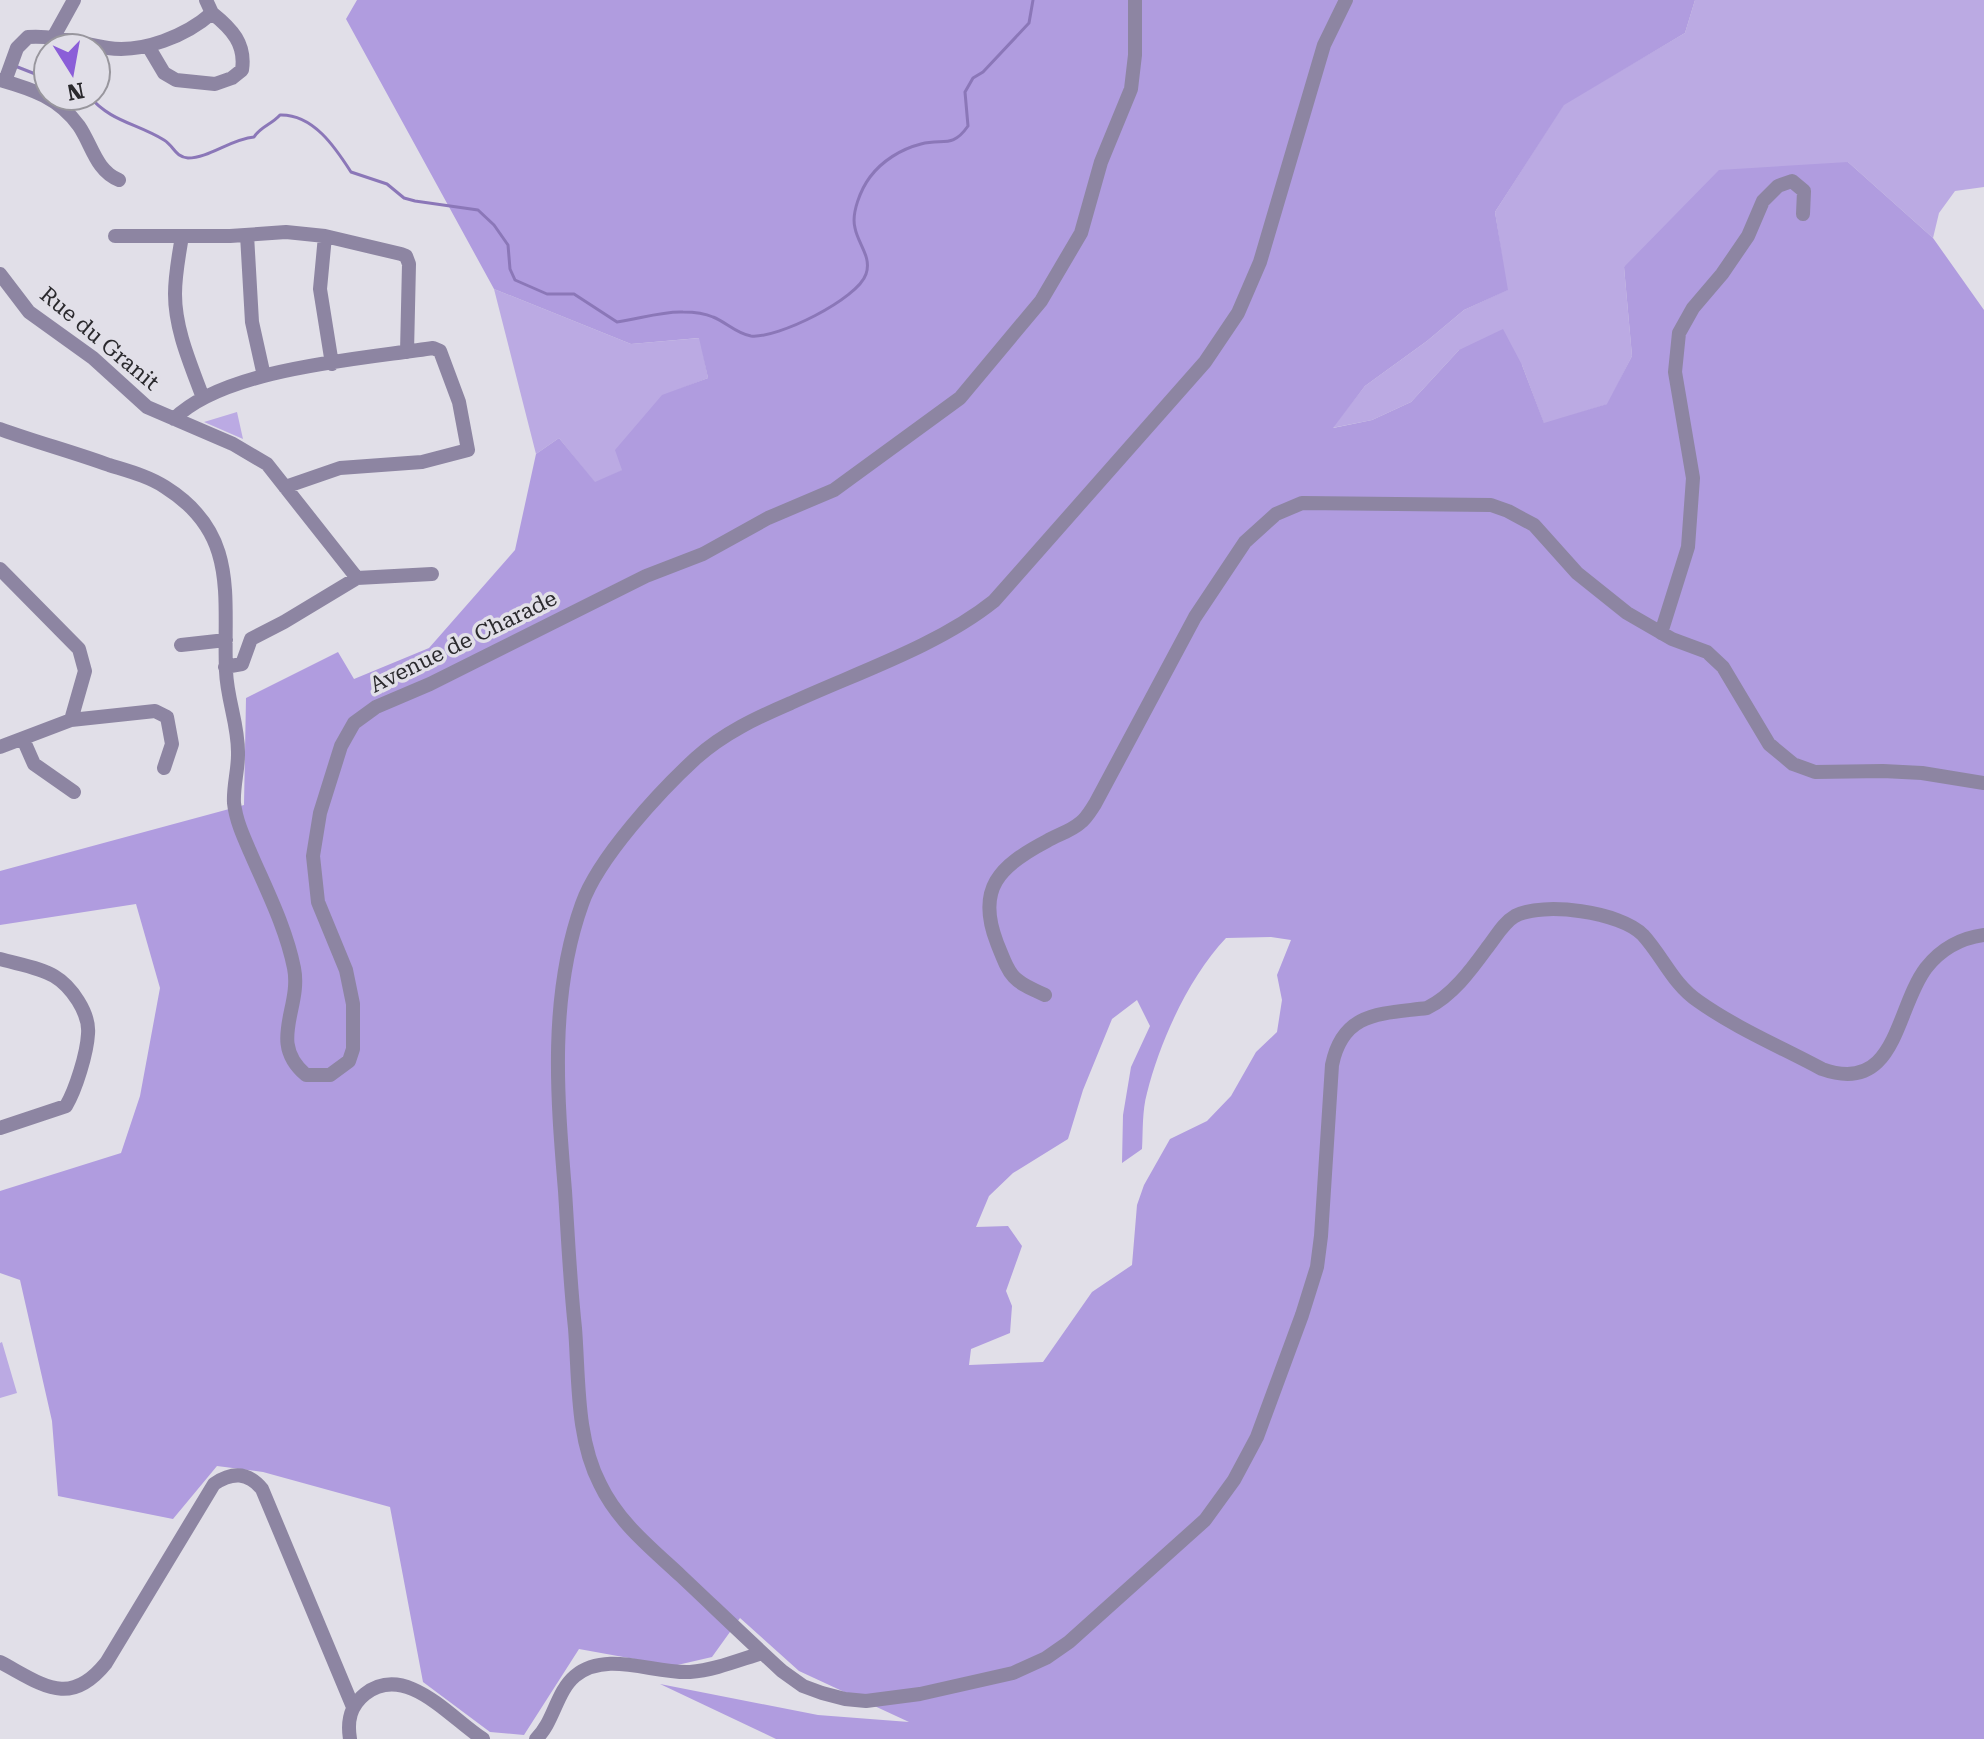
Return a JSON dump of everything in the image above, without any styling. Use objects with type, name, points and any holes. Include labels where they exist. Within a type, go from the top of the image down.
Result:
[{"type":"street","points":[[56,32],[74,0]]},
{"type":"street","name":"Avenue de Charade","points":[[0,429],[146,477],[183,501],[214,539],[227,588],[225,667],[238,743],[234,791],[236,814],[291,953],[295,975],[286,1036],[291,1059],[306,1075],[330,1075],[349,1061],[353,1049],[353,1004],[346,970],[318,902],[313,856],[320,813],[341,746],[354,723],[376,707],[430,684],[646,576],[703,554],[768,518],[834,490],[960,398],[1041,301],[1081,233],[1101,162],[1131,89],[1135,55],[1135,0]]},
{"type":"street","points":[[1346,0],[1324,45],[1252,285],[1223,339],[1205,362],[994,601],[960,626],[766,714],[716,741],[693,761],[621,840],[603,863],[582,903],[561,999],[557,1063],[571,1292],[582,1412],[590,1461],[600,1486],[620,1517],[762,1653],[803,1686],[845,1699],[866,1701],[1013,1673],[1046,1658],[1069,1642],[1205,1520],[1234,1480],[1257,1437],[1317,1267],[1332,1065],[1339,1041],[1350,1026],[1368,1017],[1436,1004],[1462,979],[1508,920],[1534,909],[1553,908],[1632,926],[1645,937],[1678,984],[1697,1001],[1822,1069],[1840,1075],[1860,1073],[1878,1063],[1893,1040],[1920,978],[1935,958],[1957,943],[1984,935]]},
{"type":"street","points":[[112,48],[148,46],[199,25],[209,7],[239,42],[244,54],[242,70],[232,78],[215,84],[176,80],[164,73],[148,46]]},
{"type":"street","points":[[32,37],[28,37],[17,48],[7,73],[58,104],[78,126],[108,175],[119,180]]},
{"type":"street","points":[[1661,633],[1688,547],[1693,478],[1675,372],[1679,333],[1693,308],[1722,274],[1748,236],[1763,201],[1778,186],[1792,181],[1804,191],[1803,214]]},
{"type":"street","points":[[115,236],[286,232],[325,236],[401,254],[408,259],[407,352]]},
{"type":"street","points":[[247,235],[252,322],[264,376]]},
{"type":"street","points":[[182,236],[175,278],[175,303],[186,352],[203,398]]},
{"type":"street","points":[[325,236],[320,289],[332,364]]},
{"type":"street","name":"Rue du Granit","points":[[0,274],[29,312],[93,358],[147,407],[233,444],[267,464],[357,578]]},
{"type":"street","points":[[174,419],[203,398],[242,381],[433,348],[440,351],[459,402],[468,450],[422,462],[340,468],[285,487]]},
{"type":"street","points":[[1045,995],[1019,983],[1009,973],[988,922],[990,887],[1008,866],[1081,823],[1095,804],[1195,617],[1245,542],[1276,514],[1302,503],[1491,505],[1508,511],[1534,525],[1577,573],[1627,613],[1661,633],[1707,652],[1723,667],[1769,744],[1793,764],[1815,772],[1909,772],[1984,783]]},
{"type":"street","points":[[0,569],[79,649],[85,671],[71,720]]},
{"type":"street","points":[[225,667],[242,664],[251,639],[357,578],[432,574]]},
{"type":"street","points":[[181,645],[226,640]]},
{"type":"street","points":[[0,747],[71,720],[155,711],[167,717],[172,744],[164,768]]},
{"type":"street","points":[[23,739],[34,764],[74,792]]},
{"type":"street","points":[[0,959],[53,975],[69,987],[83,1011],[89,1032],[73,1094],[66,1106],[0,1128]]},
{"type":"street","points":[[0,1662],[47,1687],[63,1691],[80,1687],[94,1678],[214,1484],[228,1475],[241,1475],[254,1480],[262,1489],[353,1707]]},
{"type":"street","points":[[536,1739],[574,1677],[594,1666],[610,1664],[693,1672],[762,1653]]},
{"type":"street","points":[[350,1739],[348,1722],[360,1698],[377,1687],[400,1685],[417,1691],[483,1739]]},
{"type":"shaded area","points":[[357,0],[1695,0],[1685,33],[1564,105],[1495,212],[1508,290],[1464,310],[1365,386],[1333,428],[1372,420],[1411,402],[1459,350],[1503,329],[1522,365],[1544,423],[1607,404],[1632,356],[1624,267],[1719,170],[1848,162],[1933,238],[1984,310],[1984,1739],[776,1739],[660,1684],[818,1715],[909,1722],[799,1671],[740,1618],[712,1657],[673,1666],[579,1649],[524,1735],[490,1732],[423,1682],[390,1507],[263,1472],[217,1466],[173,1519],[58,1496],[52,1421],[20,1280],[0,1273],[0,1191],[121,1153],[140,1096],[160,988],[136,904],[0,925],[0,871],[244,805],[246,698],[338,652],[354,679],[429,648],[515,550],[536,454],[559,438],[595,482],[622,470],[615,450],[662,395],[708,378],[699,338],[631,344],[494,289],[346,19]],"holes":[[[1226,938],[1291,940],[1277,975],[1282,1000],[1277,1032],[1256,1052],[1231,1096],[1207,1121],[1170,1139],[1144,1185],[1137,1205],[1132,1265],[1092,1292],[1043,1362],[969,1365],[971,1349],[1010,1333],[1012,1306],[1006,1291],[1022,1246],[1008,1226],[976,1227],[989,1196],[1013,1173],[1068,1139],[1083,1090],[1112,1019],[1137,1000],[1150,1026],[1131,1067],[1123,1115],[1122,1163],[1142,1149],[1145,1100],[1153,1073],[1178,1011],[1200,971]]]},
{"type":"shaded area","points":[[1695,0],[1984,0],[1984,187],[1955,191],[1939,213],[1933,238],[1848,162],[1624,267],[1632,356],[1608,404],[1544,424],[1522,365],[1459,350],[1411,402],[1372,420],[1332,428],[1365,386],[1464,310],[1507,290],[1495,212],[1564,104],[1685,33]]},
{"type":"shaded area","points":[[494,289],[631,344],[700,338],[708,378],[662,396],[623,470],[595,483],[559,438],[536,454]]},
{"type":"shaded area","points":[[237,412],[243,439],[204,422]]},
{"type":"shaded area","points":[[0,1343],[17,1393],[0,1398]]},
{"type":"waterway","points":[[108,112],[154,134],[180,156],[188,158],[254,137],[280,115],[292,116],[322,134],[351,172],[387,184],[404,198],[478,210],[508,245],[510,269],[515,280],[547,294],[574,294],[617,322],[675,312],[695,313],[713,317],[746,335],[763,335],[815,316],[860,284],[866,274],[867,262],[854,215],[867,182],[880,166],[899,152],[929,142],[952,140],[962,133],[968,126],[965,92],[973,78],[983,72],[1029,23],[1033,0]]},
{"type":"waterway","points":[[15,66],[32,73]]}]
